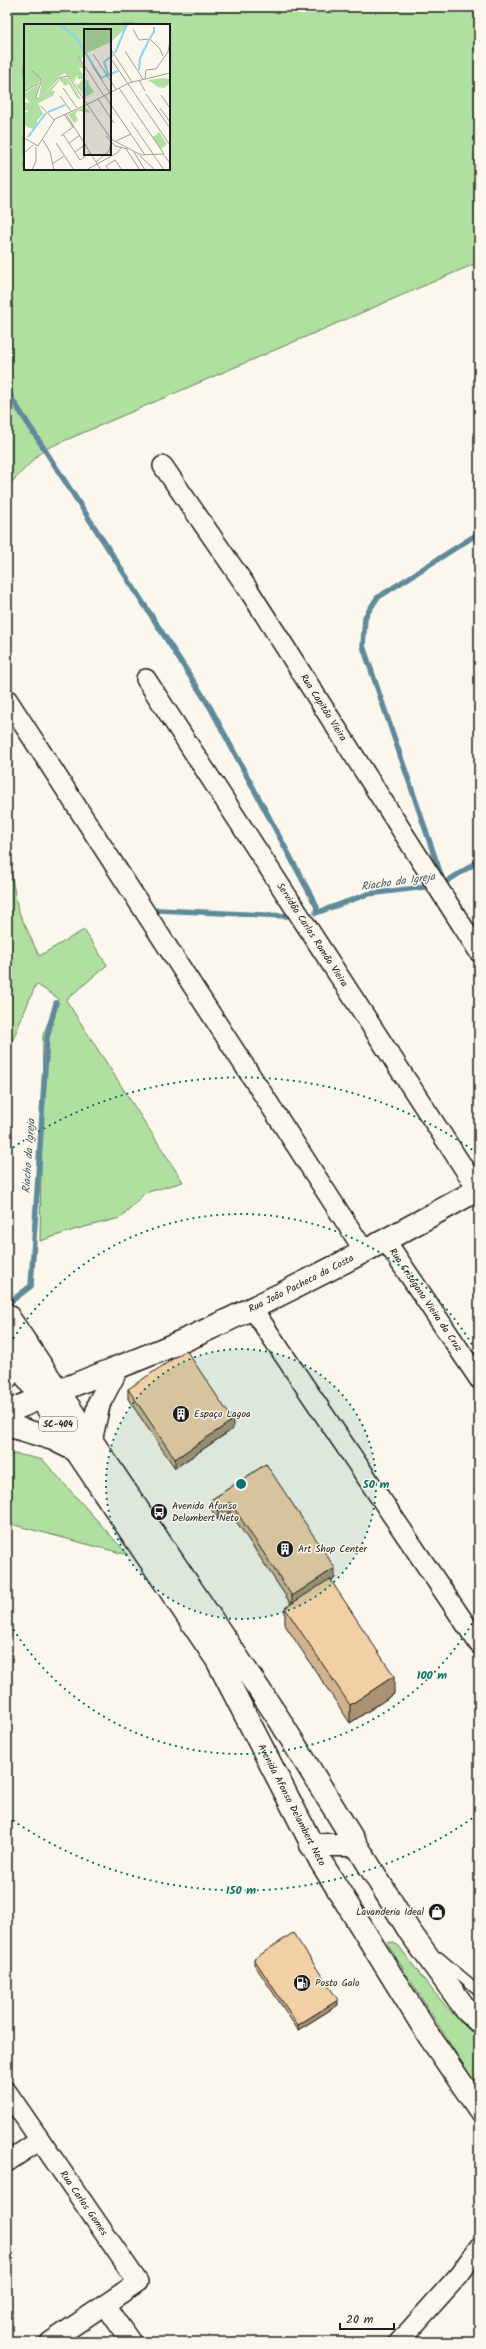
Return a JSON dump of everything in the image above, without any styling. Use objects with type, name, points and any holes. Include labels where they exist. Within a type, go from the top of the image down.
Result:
[{"type":"main road","name":"Rua João Pacheco da Costa","points":[[7,1412],[195,1336],[365,1252],[478,1190]]},
{"type":"main road","points":[[7,1315],[50,1394]]},
{"type":"main road","points":[[9,1352],[50,1394]]},
{"type":"main road","points":[[7,1377],[9,1352]]},
{"type":"main road","points":[[7,1425],[53,1439],[83,1444],[99,1403],[118,1367]]},
{"type":"main road","name":"Avenida Afonso Delambert Neto","points":[[50,1394],[83,1444],[217,1660],[311,1845],[429,2036],[479,2109]]},
{"type":"main road","name":"Avenida Afonso Delambert Neto","points":[[83,1444],[279,1719],[355,1845],[410,1932],[467,2011],[479,2022]]},
{"type":"main road","points":[[311,1845],[355,1845]]},
{"type":"street","name":"Rua Capitão Vieira","points":[[163,466],[248,589],[479,952]]},
{"type":"street","name":"Servidão Carlos Romão Vieira","points":[[146,679],[478,1190]]},
{"type":"street","points":[[7,699],[365,1252]]},
{"type":"street","name":"Rua Crisógono Vieira da Cruz","points":[[386,1241],[479,1379]]},
{"type":"street","points":[[252,1308],[479,1644]]},
{"type":"street","name":"Rua Carlos Gomes","points":[[7,2092],[138,2282],[105,2305]]},
{"type":"street","points":[[7,2162],[40,2140]]},
{"type":"street","points":[[399,2342],[460,2275],[479,2247]]},
{"type":"street","points":[[50,2342],[105,2305],[131,2342]]},
{"type":"lane","points":[[410,1932],[479,1991]]},
{"type":"green space","points":[[7,7],[479,7],[479,262],[43,450],[7,487]]},
{"type":"green space","points":[[7,862],[9,863],[18,910],[39,956],[84,930],[107,965],[66,1000],[183,1182],[145,1193],[120,1218],[77,1229],[40,1241],[43,1035],[58,998],[36,984],[8,1051],[7,1061]]},
{"type":"green space","points":[[17,1454],[43,1460],[128,1555],[7,1523],[7,1455]]},
{"type":"green space","points":[[392,1942],[399,1946],[446,2006],[479,2038],[479,2090],[387,1943]]},
{"type":"building","name":"Espaço Lagoa","points":[[186,1350],[233,1420],[175,1459],[128,1389]]},
{"type":"building","name":"Art Shop Center","points":[[266,1464],[335,1568],[292,1596],[230,1502],[218,1510],[211,1500]]},
{"type":"building","points":[[330,1579],[394,1676],[350,1705],[285,1608]]},
{"type":"building","points":[[293,1933],[338,2000],[298,2025],[254,1959]]},
{"type":"waterway","points":[[7,391],[210,707],[317,907],[316,913],[368,894],[433,886]]},
{"type":"waterway","points":[[444,884],[363,646],[365,617],[377,598],[479,533]]},
{"type":"waterway","name":"Riacho da Igreja","points":[[441,885],[479,861]]},
{"type":"waterway","name":"Riacho da Igreja","points":[[158,910],[286,916]]},
{"type":"waterway","name":"Riacho da Igreja","points":[[10,1302],[31,1286],[47,1037],[56,1003]]},
{"type":"place","name":"Espaço Lagoa","points":[[181,1414]]},
{"type":"place","name":"Avenida Afonso Delambert Neto","points":[[159,1512]]},
{"type":"place","name":"Art Shop Center","points":[[285,1549]]},
{"type":"place","name":"Lavanderia Ideal","points":[[437,1912]]},
{"type":"place","name":"Posto Galo","points":[[302,1983]]}]
